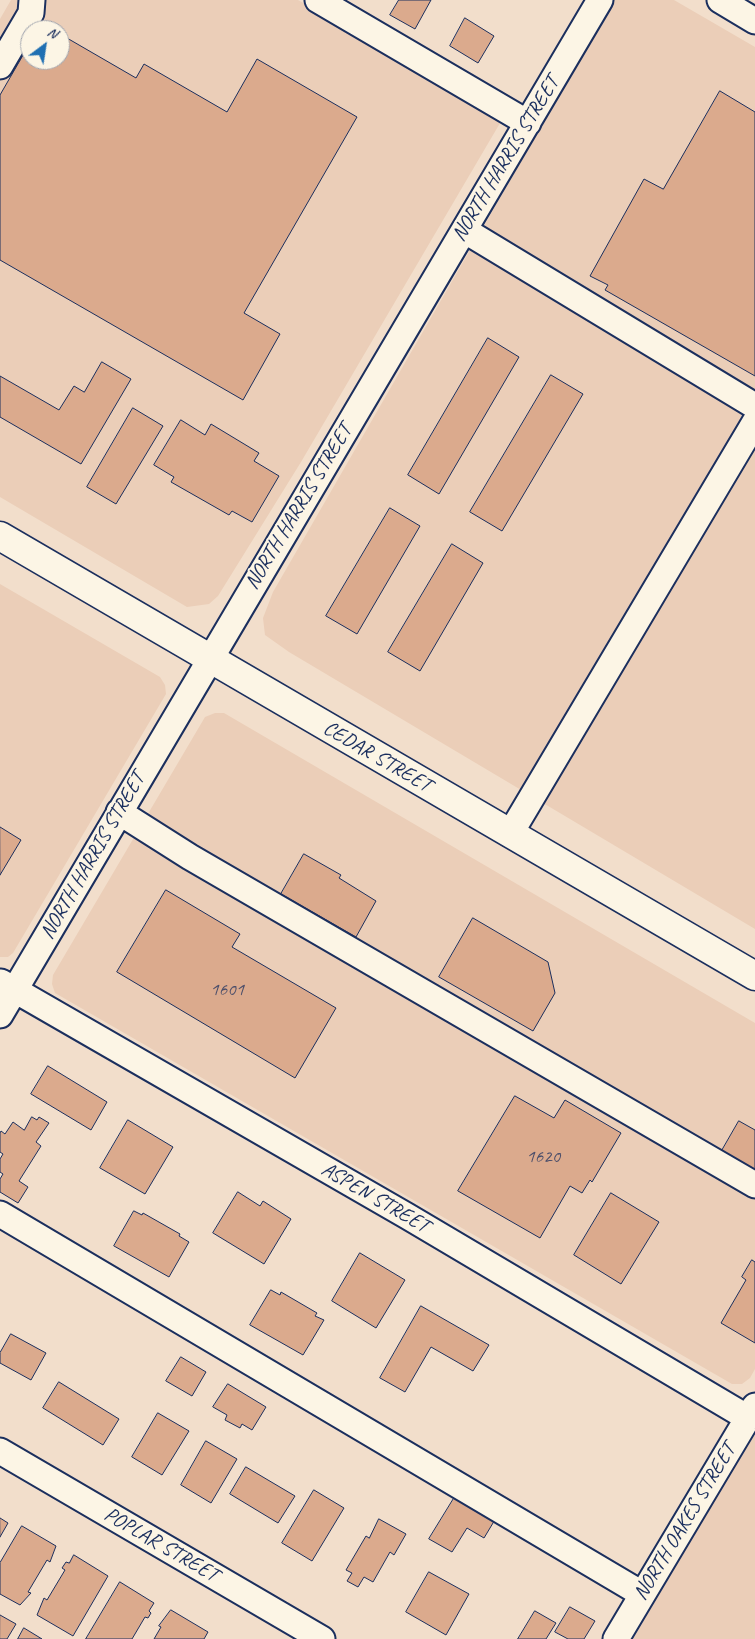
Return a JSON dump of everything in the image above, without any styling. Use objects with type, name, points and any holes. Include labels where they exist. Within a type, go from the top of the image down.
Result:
[{"type":"main road","name":"CEDAR STREET","points":[[0,536],[755,976]]},
{"type":"street","points":[[0,66],[31,13],[32,0]]},
{"type":"street","points":[[318,0],[528,123]]},
{"type":"street","name":"NORTH HARRIS STREET","points":[[0,1015],[7,986],[119,812],[600,0]]},
{"type":"street","points":[[720,0],[755,21]]},
{"type":"street","points":[[464,230],[755,406]]},
{"type":"street","points":[[510,834],[755,422]]},
{"type":"street","points":[[119,812],[190,857],[755,1185]]},
{"type":"street","name":"ASPEN STREET","points":[[7,986],[752,1412]]},
{"type":"street","points":[[0,1214],[642,1594]]},
{"type":"street","name":"NORTH OAKES STREET","points":[[616,1639],[752,1412]]},
{"type":"street","name":"POPLAR STREET","points":[[0,1451],[322,1639]]},
{"type":"shaded area","points":[[11,0],[298,0],[503,118],[301,462],[218,596],[209,604],[187,607],[0,497],[0,19]]},
{"type":"shaded area","points":[[614,0],[674,0],[755,47],[755,929],[289,652],[265,635],[263,618],[273,592]]},
{"type":"shaded area","points":[[0,584],[160,677],[165,685],[166,694],[13,953],[8,957],[0,957]]},
{"type":"shaded area","points":[[215,713],[224,713],[755,1023],[755,1369],[750,1378],[742,1384],[732,1384],[55,993],[52,984],[53,975],[205,717]]},
{"type":"shaded area","points":[[755,1432],[755,1639],[633,1639]]},
{"type":"building","points":[[399,0],[431,0],[415,29],[390,15]]},
{"type":"building","points":[[465,18],[494,36],[478,63],[450,46]]},
{"type":"building","points":[[70,40],[136,78],[144,64],[227,112],[257,59],[357,117],[244,313],[280,334],[243,400],[0,260],[0,95],[20,60],[20,70],[70,70]]},
{"type":"building","points":[[720,91],[755,112],[755,376],[605,290],[608,285],[590,276],[644,179],[663,189]]},
{"type":"building","points":[[488,338],[519,357],[439,494],[408,475]]},
{"type":"building","points":[[102,362],[131,379],[81,464],[0,417],[0,376],[59,410],[74,386],[84,392]]},
{"type":"building","points":[[551,375],[583,394],[502,531],[470,512]]},
{"type":"building","points":[[133,408],[163,426],[116,504],[87,487]]},
{"type":"building","points":[[181,420],[205,435],[211,424],[259,453],[254,461],[279,476],[252,522],[232,511],[229,515],[171,482],[174,477],[154,465]]},
{"type":"building","points":[[390,508],[420,526],[357,634],[326,616]]},
{"type":"building","points":[[452,544],[483,563],[420,671],[388,652]]},
{"type":"building","points":[[0,827],[21,840],[0,875]]},
{"type":"building","points":[[304,854],[341,875],[339,878],[376,901],[356,937],[281,894]]},
{"type":"building","points":[[166,890],[240,934],[232,947],[336,1008],[295,1078],[117,972]]},
{"type":"building","points":[[473,918],[548,962],[555,993],[533,1031],[439,977]]},
{"type":"building","points":[[48,1066],[107,1102],[91,1130],[31,1094]]},
{"type":"building","points":[[515,1096],[554,1118],[565,1100],[621,1133],[592,1182],[590,1180],[582,1193],[570,1186],[540,1238],[458,1191]]},
{"type":"building","points":[[32,1117],[37,1120],[39,1117],[49,1123],[36,1142],[41,1146],[19,1181],[28,1187],[18,1203],[0,1192],[0,1179],[3,1174],[0,1172],[0,1159],[3,1154],[0,1152],[0,1133],[1,1131],[5,1134],[13,1122],[24,1130]]},
{"type":"building","points":[[128,1120],[173,1147],[145,1194],[100,1168]]},
{"type":"building","points":[[739,1121],[755,1130],[755,1174],[720,1154]]},
{"type":"building","points":[[238,1192],[260,1206],[263,1201],[291,1219],[264,1264],[213,1233]]},
{"type":"building","points":[[611,1193],[659,1222],[621,1284],[574,1255]]},
{"type":"building","points":[[134,1211],[142,1215],[143,1213],[180,1234],[179,1236],[189,1242],[169,1277],[114,1246]]},
{"type":"building","points":[[360,1253],[405,1280],[376,1328],[332,1301]]},
{"type":"building","points":[[752,1260],[755,1262],[755,1343],[721,1323],[746,1280],[742,1277]]},
{"type":"building","points":[[271,1290],[280,1295],[281,1292],[317,1313],[315,1316],[324,1320],[303,1355],[250,1325]]},
{"type":"building","points":[[421,1306],[489,1345],[473,1371],[431,1347],[405,1392],[380,1378]]},
{"type":"building","points":[[11,1334],[46,1353],[31,1380],[0,1363],[0,1353]]},
{"type":"building","points":[[181,1357],[206,1372],[192,1396],[166,1381]]},
{"type":"building","points":[[59,1382],[119,1419],[103,1445],[43,1408]]},
{"type":"building","points":[[228,1384],[266,1407],[252,1430],[242,1424],[240,1428],[225,1420],[227,1415],[213,1407]]},
{"type":"building","points":[[158,1413],[189,1431],[162,1475],[132,1457]]},
{"type":"building","points":[[206,1441],[237,1459],[211,1503],[181,1485]]},
{"type":"building","points":[[246,1467],[295,1496],[278,1523],[230,1494]]},
{"type":"building","points":[[314,1490],[344,1508],[312,1561],[282,1543]]},
{"type":"building","points":[[456,1495],[496,1518],[484,1538],[467,1528],[452,1552],[429,1539]]},
{"type":"building","points":[[0,1518],[8,1523],[0,1537]]},
{"type":"building","points":[[379,1519],[406,1534],[394,1555],[390,1552],[373,1582],[364,1577],[358,1587],[347,1581],[352,1573],[346,1570],[366,1536],[369,1538]]},
{"type":"building","points":[[22,1526],[56,1546],[50,1562],[47,1560],[28,1592],[31,1593],[20,1605],[0,1594],[0,1563]]},
{"type":"building","points":[[74,1555],[108,1576],[73,1636],[37,1615],[44,1598],[47,1600],[65,1570],[62,1568],[66,1562],[69,1563]]},
{"type":"building","points":[[429,1572],[469,1594],[446,1635],[406,1612]]},
{"type":"building","points":[[120,1582],[154,1603],[149,1611],[151,1613],[148,1618],[145,1617],[132,1639],[86,1639]]},
{"type":"building","points":[[570,1607],[595,1621],[584,1639],[568,1639],[555,1632]]},
{"type":"building","points":[[171,1610],[208,1632],[204,1639],[154,1639],[161,1627],[159,1626]]},
{"type":"building","points":[[535,1611],[556,1623],[546,1639],[518,1639]]},
{"type":"building","points":[[0,1615],[16,1624],[7,1639],[0,1639]]},
{"type":"building","points":[[24,1628],[42,1639],[18,1639]]}]
